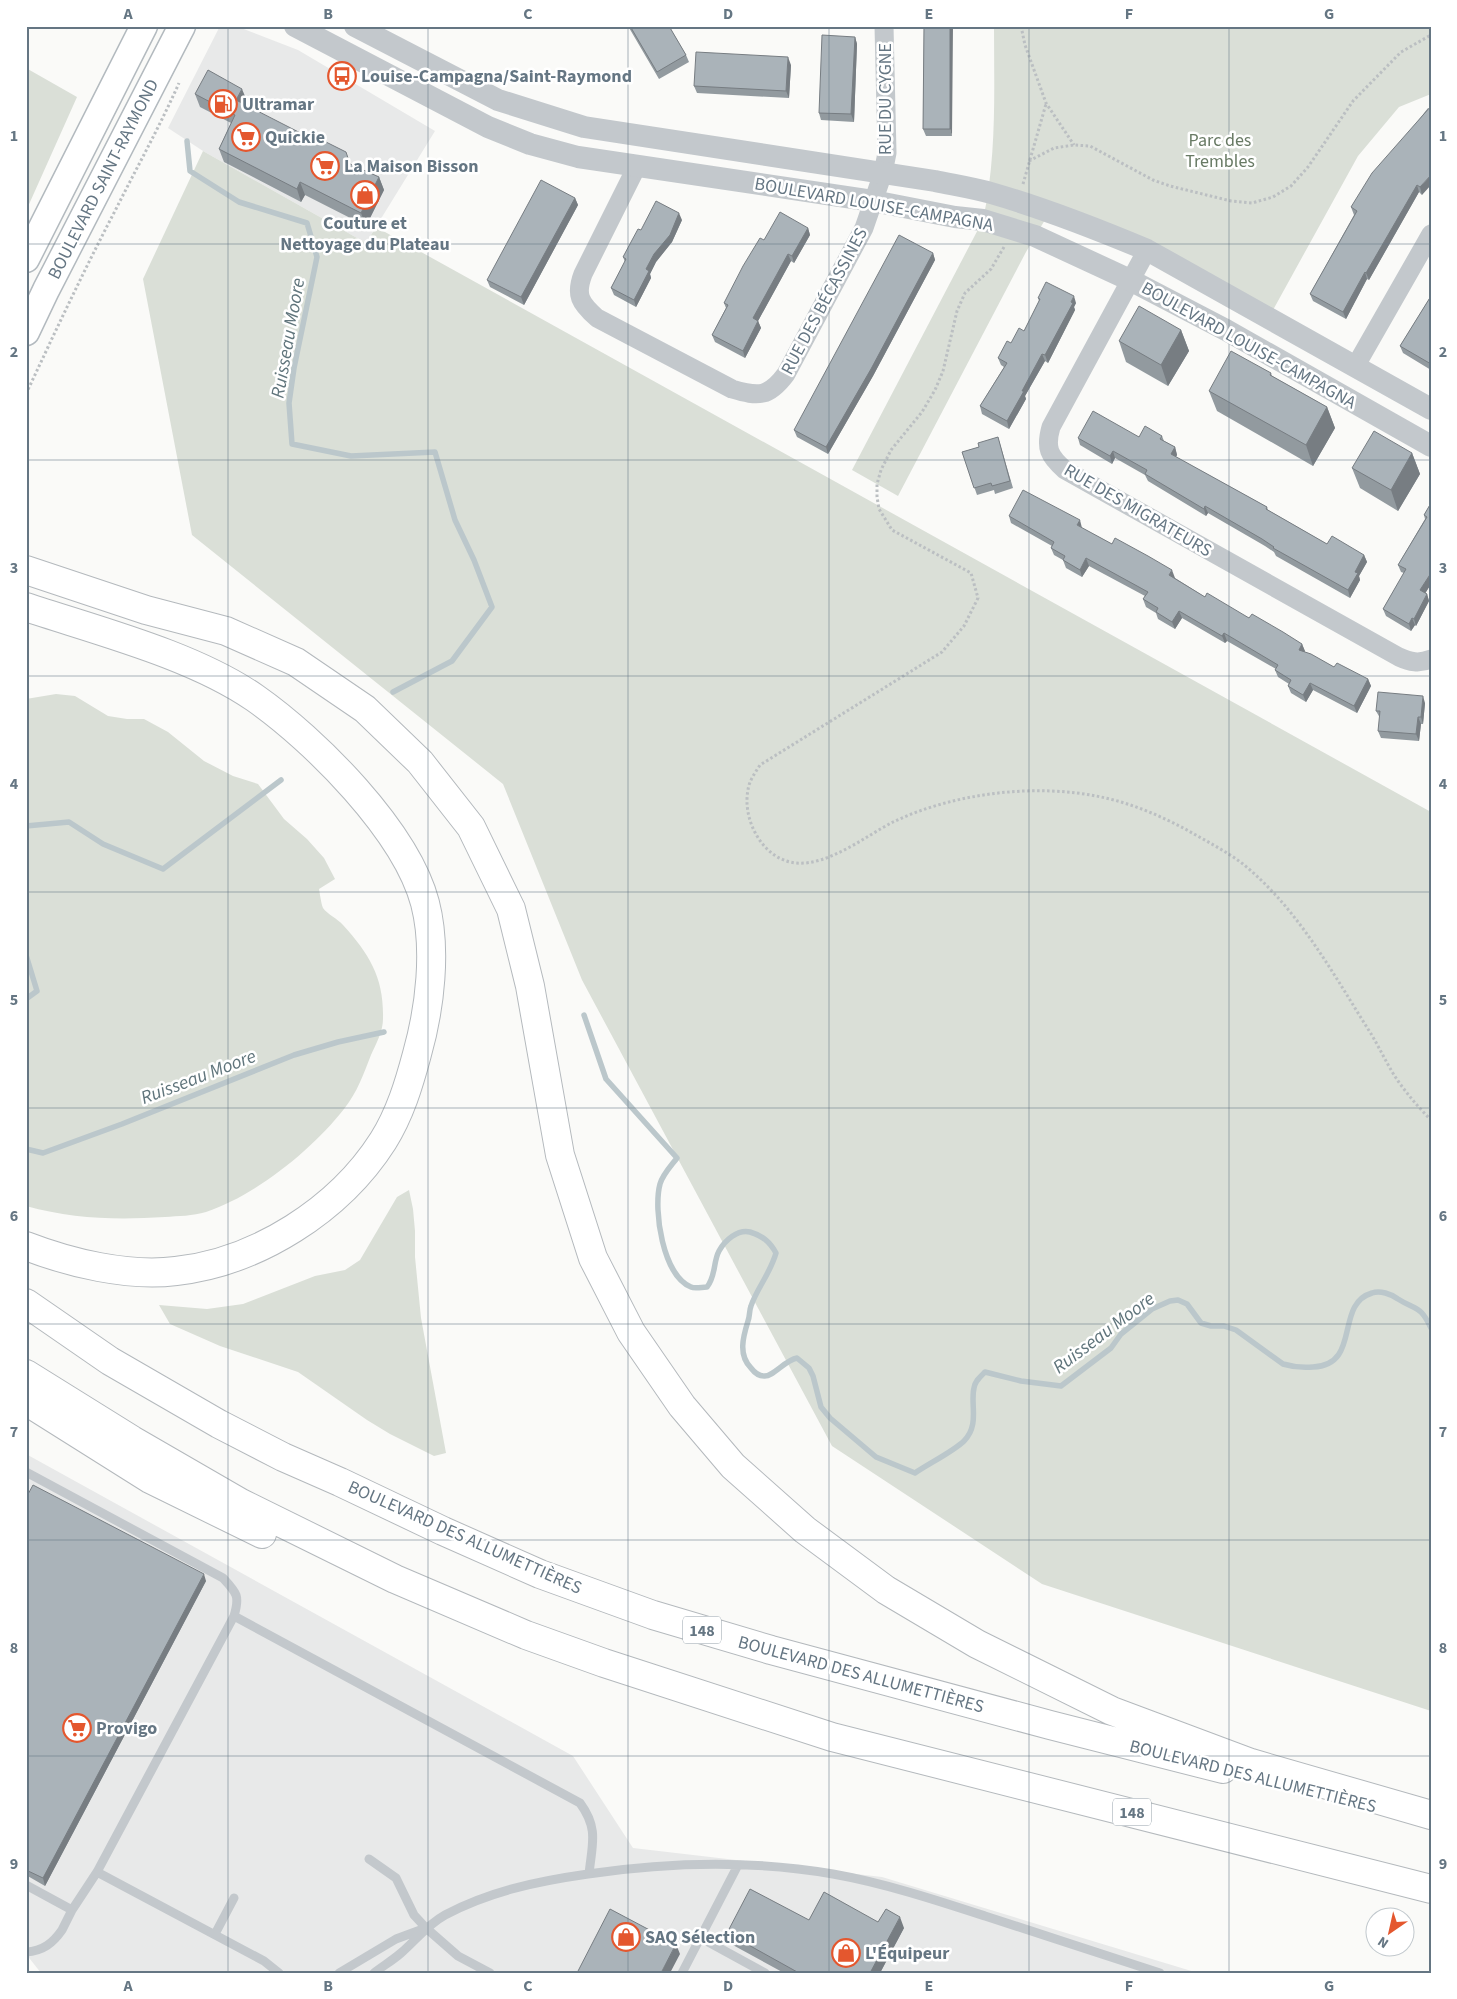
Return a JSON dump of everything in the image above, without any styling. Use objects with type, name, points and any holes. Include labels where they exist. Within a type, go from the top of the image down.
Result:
[{"type":"highway","points":[[26,570],[146,610],[226,631],[296,662],[365,709],[420,762],[471,827],[511,909],[530,986],[560,1155],[594,1258],[631,1332],[682,1406],[733,1466],[805,1530],[886,1590],[968,1639],[1112,1711],[1251,1763],[1431,1815]]},
{"type":"highway","points":[[26,607],[162,653],[194,666],[252,696],[306,739],[360,796],[387,830],[408,863],[424,899],[429,921],[431,944],[424,1031],[401,1106],[382,1142],[354,1178],[327,1205],[295,1228],[260,1247],[219,1262],[175,1271],[135,1271],[89,1265],[46,1254],[26,1246]]},
{"type":"highway","name":"BOULEVARD DES ALLUMETTIÈRES","points":[[26,1303],[110,1361],[227,1428],[283,1457],[443,1531],[549,1577],[653,1615],[771,1650],[1050,1725],[1431,1821]]},
{"type":"highway","name":"148","points":[[26,1374],[132,1440],[241,1503],[395,1580],[569,1651],[832,1737],[1431,1889]]},
{"type":"highway","points":[[26,1401],[150,1479],[384,1593],[505,1642],[561,1661],[832,1737]]},
{"type":"main road","name":"BOULEVARD SAINT-RAYMOND","points":[[26,259],[144,26]]},
{"type":"main road","name":"BOULEVARD SAINT-RAYMOND","points":[[26,332],[182,26]]},
{"type":"street","name":"BOULEVARD LOUISE-CAMPAGNA","points":[[295,26],[508,136],[569,155],[873,201],[955,217],[983,220],[1035,236],[1130,280],[1226,330],[1431,446]]},
{"type":"street","name":"BOULEVARD LOUISE-CAMPAGNA","points":[[355,26],[498,100],[584,126],[883,173],[989,192],[1107,233],[1147,250],[1431,409]]},
{"type":"street","name":"RUE DU CYGNE","points":[[873,201],[883,173],[887,153],[884,26]]},
{"type":"street","name":"RUE DES BÉCASSINES","points":[[637,166],[583,274],[578,287],[580,300],[597,318],[732,389],[749,394],[764,394],[777,387],[786,374],[864,228],[873,201]]},
{"type":"street","points":[[1340,393],[1431,234]]},
{"type":"street","name":"RUE DES MIGRATEURS","points":[[1147,250],[1051,427],[1048,438],[1048,450],[1054,461],[1065,470],[1399,657],[1411,662],[1424,662],[1431,659]]},
{"type":"lane","points":[[26,1472],[223,1578],[235,1591],[238,1601],[234,1616],[97,1872],[55,1940],[45,1947],[26,1952]]},
{"type":"lane","points":[[234,1616],[580,1803],[590,1817],[593,1834],[589,1874]]},
{"type":"lane","points":[[368,1859],[387,1870],[396,1878],[414,1915],[426,1928],[458,1956],[490,1973]]},
{"type":"lane","points":[[682,1973],[738,1864]]},
{"type":"lane","points":[[374,1973],[401,1953],[426,1928],[443,1916],[469,1903],[500,1892],[547,1880],[665,1865],[738,1864],[835,1874],[900,1891],[1031,1930],[1160,1973]]},
{"type":"lane","points":[[97,1872],[264,1961],[279,1973]]},
{"type":"lane","points":[[26,1886],[72,1910]]},
{"type":"lane","points":[[215,1934],[234,1898]]},
{"type":"lane","points":[[339,1973],[396,1939],[426,1928]]},
{"type":"lane","points":[[701,1938],[765,1973]]},
{"type":"path","points":[[1021,26],[1025,45],[1046,103],[1074,145]]},
{"type":"path","points":[[1029,161],[1054,148],[1074,145],[1090,146],[1153,180],[1170,186],[1231,202],[1252,203],[1273,197],[1291,186],[1308,167],[1353,101],[1401,52],[1431,35]]},
{"type":"path","points":[[26,394],[115,210],[162,122],[182,78]]},
{"type":"path","points":[[1022,189],[1046,103]]},
{"type":"path","points":[[1006,244],[991,268],[965,293],[957,311],[943,371],[935,390],[922,412],[891,450],[881,470],[877,484],[876,497],[879,509],[892,530],[971,573],[978,598],[964,626],[942,652],[760,765],[752,777],[747,790],[749,818],[755,833],[761,843],[771,852],[783,859],[796,863],[814,861],[833,855],[892,823],[932,807],[980,795],[1004,792],[1072,793],[1102,797],[1152,813],[1212,844],[1241,862],[1282,902],[1321,954],[1398,1080],[1431,1120]]},
{"type":"shaded area","points":[[220,26],[236,26],[298,50],[435,131],[366,243],[203,151],[168,128]]},
{"type":"shaded area","points":[[26,1454],[573,1756],[633,1848],[882,1877],[1198,1973],[41,1973],[26,1954]]},
{"type":"green space","name":"Parc des Trembles","points":[[994,26],[1431,26],[1431,94],[1399,107],[1358,156],[1268,319],[1049,213],[1026,252],[898,496],[852,470],[983,220],[993,148]]},
{"type":"green space","points":[[26,68],[77,97],[26,211]]},
{"type":"green space","points":[[203,151],[366,243],[376,227],[1431,812],[1431,1711],[1042,1584],[832,1446],[582,980],[503,784],[192,535],[143,279]]},
{"type":"green space","points":[[56,694],[75,696],[108,716],[144,719],[168,732],[204,761],[233,776],[258,784],[284,819],[307,839],[324,858],[335,879],[319,889],[323,908],[353,936],[368,957],[378,979],[383,1004],[382,1028],[360,1083],[349,1103],[316,1140],[282,1170],[244,1194],[206,1212],[147,1218],[95,1218],[61,1214],[26,1206],[26,699]]},
{"type":"green space","points":[[409,1190],[413,1209],[415,1257],[421,1318],[446,1453],[434,1456],[390,1434],[298,1372],[220,1346],[170,1324],[159,1305],[207,1309],[243,1304],[315,1276],[345,1270],[360,1260],[397,1197]]},
{"type":"building","points":[[630,26],[669,26],[686,55],[657,72]]},
{"type":"building","points":[[924,26],[950,26],[950,129],[923,129]]},
{"type":"building","points":[[822,35],[855,37],[851,114],[819,113]]},
{"type":"building","points":[[696,52],[788,57],[786,91],[694,86]]},
{"type":"building","points":[[208,70],[242,89],[236,100],[320,143],[326,142],[346,152],[350,164],[379,177],[361,213],[300,182],[297,189],[219,149],[235,115],[195,94]]},
{"type":"building","points":[[1431,106],[1431,175],[1420,187],[1417,185],[1343,312],[1310,294],[1357,211],[1351,207],[1372,173]]},
{"type":"building","points":[[541,180],[575,198],[521,297],[487,280]]},
{"type":"building","points":[[656,201],[679,213],[670,235],[654,254],[646,269],[649,271],[634,300],[611,288],[626,259],[623,257],[638,229],[641,230]]},
{"type":"building","points":[[780,212],[808,228],[792,256],[788,254],[753,318],[758,321],[743,351],[712,335],[728,305],[724,303],[743,266],[760,238],[764,240]]},
{"type":"building","points":[[899,235],[933,253],[871,369],[826,447],[794,430]]},
{"type":"building","points":[[1046,282],[1074,296],[1071,302],[1073,303],[1045,355],[1042,354],[1007,421],[980,406],[1007,363],[998,358],[1007,341],[1011,343],[1019,328],[1024,331]]},
{"type":"building","points":[[1431,296],[1431,364],[1400,346]]},
{"type":"building","points":[[1139,306],[1181,330],[1161,365],[1119,341]]},
{"type":"building","points":[[1231,351],[1327,407],[1306,445],[1209,391]]},
{"type":"building","points":[[1093,411],[1139,437],[1145,426],[1162,436],[1160,439],[1175,447],[1171,454],[1267,507],[1266,509],[1327,544],[1332,536],[1364,555],[1355,572],[1358,573],[1348,590],[1273,548],[1262,539],[1205,506],[1204,509],[1145,474],[1147,470],[1113,451],[1110,456],[1078,438]]},
{"type":"building","points":[[1374,431],[1412,453],[1391,490],[1352,468]]},
{"type":"building","points":[[998,437],[1010,481],[992,486],[991,483],[974,488],[962,452],[979,447],[978,443]]},
{"type":"building","points":[[1023,490],[1080,520],[1077,525],[1112,544],[1115,538],[1172,570],[1169,575],[1205,597],[1207,593],[1249,618],[1252,614],[1302,644],[1299,650],[1311,654],[1334,667],[1337,663],[1368,679],[1354,706],[1310,683],[1303,695],[1288,686],[1291,680],[1275,670],[1278,665],[1224,633],[1222,636],[1179,611],[1172,622],[1156,612],[1158,608],[1143,599],[1148,592],[1086,558],[1080,570],[1063,560],[1065,556],[1051,548],[1054,542],[1009,516]]},
{"type":"building","points":[[1431,503],[1431,573],[1420,590],[1427,594],[1414,619],[1412,618],[1409,624],[1383,609],[1406,569],[1398,565],[1427,517],[1424,515]]},
{"type":"building","points":[[1378,692],[1423,696],[1421,717],[1418,717],[1416,734],[1378,731],[1380,711],[1376,711]]},
{"type":"building","name":"Provigo","points":[[33,1485],[204,1574],[43,1878],[26,1870],[26,1498]]},
{"type":"building","points":[[750,1889],[809,1920],[824,1892],[878,1922],[886,1909],[900,1917],[870,1973],[799,1973],[727,1933]]},
{"type":"building","name":"SAQ Sélection","points":[[610,1909],[676,1944],[661,1973],[577,1973]]},
{"type":"waterway","name":"Ruisseau Moore","points":[[187,141],[190,171],[239,202],[307,223],[317,257],[294,368],[289,403],[292,444],[351,456],[435,452],[455,520],[474,560],[492,607],[452,661],[393,692]]},
{"type":"waterway","name":"Ruisseau Moore","points":[[26,826],[69,822],[103,844],[163,869],[281,780]]},
{"type":"waterway","name":"Ruisseau Moore","points":[[26,955],[37,991],[26,999]]},
{"type":"waterway","name":"Ruisseau Moore","points":[[584,1015],[606,1079],[677,1158],[663,1177],[658,1195],[659,1225],[662,1241],[673,1270],[681,1280],[691,1287],[707,1287],[712,1278],[719,1251],[728,1239],[741,1232],[750,1232],[766,1240],[776,1253],[750,1308],[743,1346],[744,1357],[747,1363],[755,1372],[768,1376],[797,1358],[809,1368],[821,1407],[830,1418],[876,1457],[915,1473],[954,1449],[969,1435],[974,1415],[973,1394],[975,1386],[978,1379],[985,1372],[1021,1381],[1061,1386],[1111,1348],[1121,1334],[1152,1309],[1170,1301],[1178,1300],[1187,1304],[1201,1323],[1211,1326],[1224,1326],[1236,1330],[1283,1364],[1298,1367],[1328,1364],[1338,1356],[1343,1346],[1354,1309],[1361,1299],[1372,1293],[1382,1292],[1389,1294],[1418,1309],[1424,1315],[1431,1328]]},
{"type":"waterway","name":"Ruisseau Moore","points":[[26,1149],[43,1153],[122,1124],[294,1055],[338,1042],[384,1032]]},
{"type":"place","name":"Louise-Campagna/Saint-Raymond","points":[[342,76]]},
{"type":"place","name":"Ultramar","points":[[223,104]]},
{"type":"place","name":"Quickie","points":[[246,137]]},
{"type":"place","name":"La Maison Bisson","points":[[325,166]]},
{"type":"place","name":"Couture et Nettoyage du Plateau","points":[[365,195]]},
{"type":"place","name":"Provigo","points":[[77,1728]]},
{"type":"place","name":"SAQ Sélection","points":[[626,1937]]},
{"type":"place","name":"L'Équipeur","points":[[846,1953]]}]
